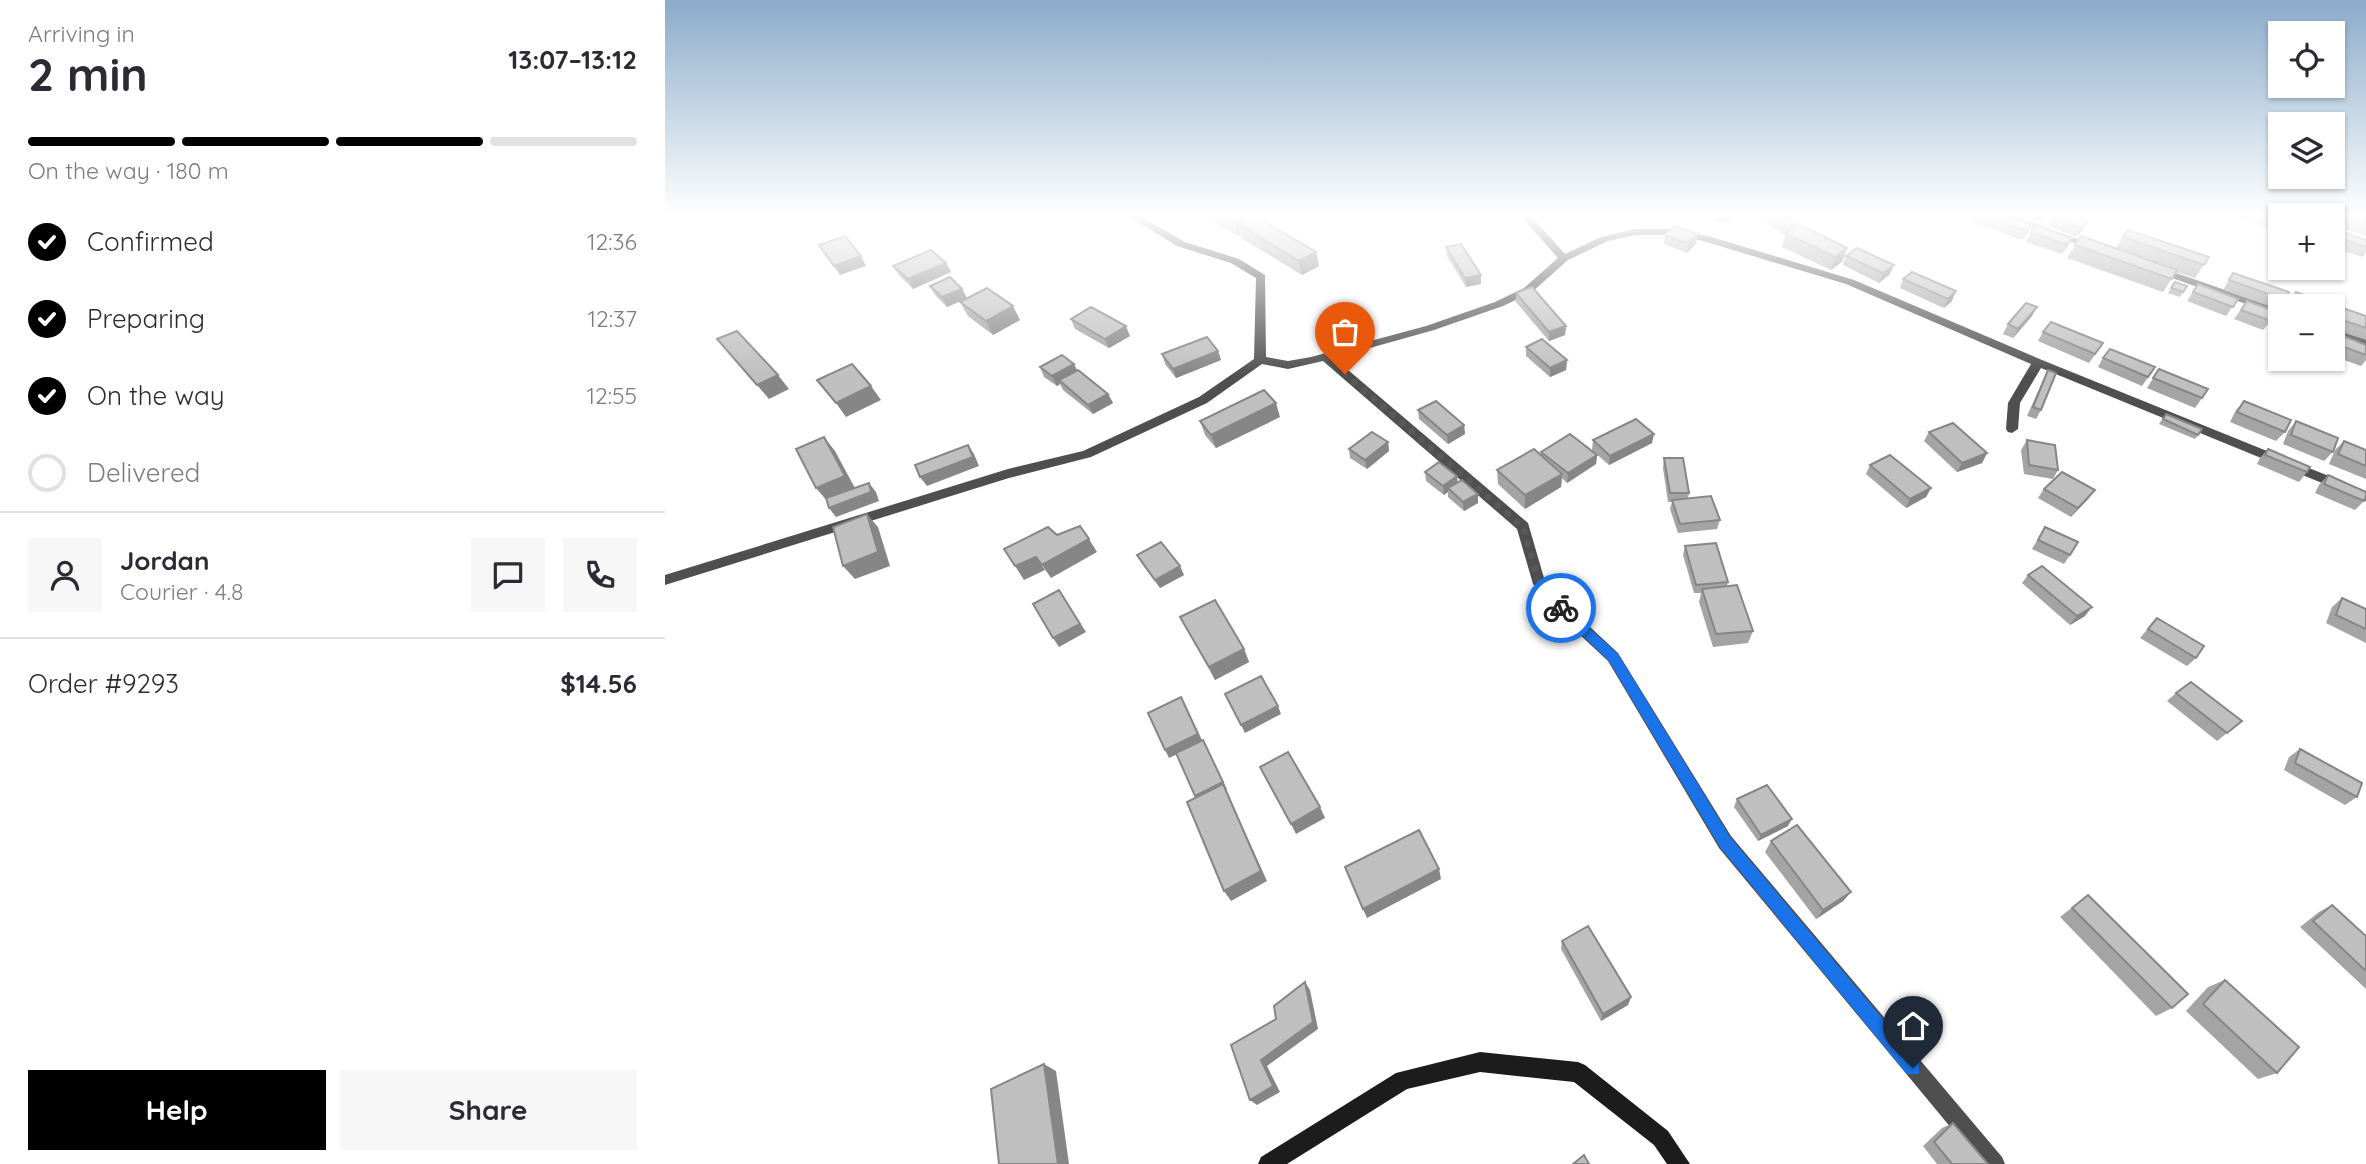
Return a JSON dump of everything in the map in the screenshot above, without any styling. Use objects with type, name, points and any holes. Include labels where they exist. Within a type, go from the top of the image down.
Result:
[{"type":"main road","points":[[1268,1164],[1403,1080],[1480,1062],[1578,1072],[1661,1138],[1680,1164]]},
{"type":"street","points":[[1247,268],[1261,277],[1260,360]]},
{"type":"street","points":[[665,580],[1008,474],[1087,454],[1203,400],[1260,360],[1288,365],[1325,357],[1499,304],[1528,290],[1552,268]]},
{"type":"street","points":[[1806,268],[1850,282],[2038,363],[2366,496]]},
{"type":"street","points":[[2153,268],[2268,309]]},
{"type":"street","points":[[2345,336],[2366,343]]},
{"type":"street","points":[[1325,357],[1523,527],[1538,580],[1569,617],[1613,657],[1725,842],[1995,1164]]},
{"type":"street","points":[[2012,429],[2014,403],[2038,363]]},
{"type":"building","points":[[896,268],[933,268],[908,279]]},
{"type":"building","points":[[1459,268],[1477,268],[1481,275],[1465,278]]},
{"type":"building","points":[[1873,268],[1889,268],[1883,273]]},
{"type":"building","points":[[2142,268],[2177,270],[2172,279]]},
{"type":"building","points":[[1912,272],[1956,291],[1948,299],[1903,279]]},
{"type":"building","points":[[2233,273],[2289,292],[2268,294],[2229,280]]},
{"type":"building","points":[[950,277],[962,289],[942,297],[930,286]]},
{"type":"building","points":[[2175,282],[2187,286],[2183,292],[2171,288]]},
{"type":"building","points":[[2198,284],[2238,299],[2233,307],[2193,292]]},
{"type":"building","points":[[1532,287],[1566,326],[1549,332],[1516,293]]},
{"type":"building","points":[[987,288],[1013,306],[986,321],[960,302]]},
{"type":"building","points":[[2247,301],[2268,309],[2268,320],[2241,310]]},
{"type":"building","points":[[2026,303],[2037,307],[2018,329],[2008,324]]},
{"type":"building","points":[[1091,307],[1126,326],[1105,339],[1071,319]]},
{"type":"building","points":[[2345,309],[2366,316],[2366,328],[2345,321]]},
{"type":"building","points":[[1353,316],[1359,331],[1337,335],[1332,321]]},
{"type":"building","points":[[2051,322],[2103,343],[2095,354],[2043,332]]},
{"type":"building","points":[[737,331],[778,375],[757,385],[717,339]]},
{"type":"building","points":[[1207,337],[1218,351],[1173,369],[1162,354]]},
{"type":"building","points":[[2345,337],[2366,345],[2366,355],[2345,347]]},
{"type":"building","points":[[1542,339],[1567,360],[1550,368],[1526,347]]},
{"type":"building","points":[[2110,349],[2155,367],[2148,377],[2103,358]]},
{"type":"building","points":[[1062,355],[1074,364],[1052,376],[1040,367]]},
{"type":"building","points":[[852,364],[871,386],[836,403],[817,380]]},
{"type":"building","points":[[2159,369],[2208,389],[2202,398],[2153,378]]},
{"type":"building","points":[[1078,370],[1108,394],[1088,405],[1059,380]]},
{"type":"building","points":[[2048,370],[2056,373],[2041,410],[2033,407]]},
{"type":"building","points":[[1264,390],[1276,403],[1211,435],[1200,421]]},
{"type":"building","points":[[1436,401],[1464,425],[1447,435],[1418,410]]},
{"type":"building","points":[[2244,401],[2291,420],[2285,432],[2237,412]]},
{"type":"building","points":[[2166,414],[2202,429],[2198,435],[2163,419]]},
{"type":"building","points":[[1636,419],[1654,434],[1610,456],[1593,440]]},
{"type":"building","points":[[2296,421],[2338,438],[2333,452],[2291,435]]},
{"type":"building","points":[[1953,423],[1987,453],[1962,463],[1929,432]]},
{"type":"building","points":[[1372,432],[1388,442],[1365,460],[1349,449]]},
{"type":"building","points":[[1570,434],[1597,455],[1568,473],[1541,452]]},
{"type":"building","points":[[824,437],[845,476],[816,488],[796,449]]},
{"type":"building","points":[[2027,440],[2055,445],[2058,470],[2029,465]]},
{"type":"building","points":[[2344,441],[2366,450],[2366,466],[2338,454]]},
{"type":"building","points":[[968,445],[973,457],[920,477],[915,465]]},
{"type":"building","points":[[1534,449],[1562,474],[1525,495],[1497,470]]},
{"type":"building","points":[[2268,449],[2310,467],[2307,472],[2265,455]]},
{"type":"building","points":[[1890,455],[1931,488],[1910,499],[1870,465]]},
{"type":"building","points":[[1664,458],[1683,458],[1689,493],[1670,493]]},
{"type":"building","points":[[1439,462],[1457,476],[1443,486],[1425,472]]},
{"type":"building","points":[[2062,472],[2095,490],[2078,508],[2044,489]]},
{"type":"building","points":[[2328,475],[2366,492],[2364,501],[2324,484]]},
{"type":"building","points":[[1462,480],[1478,494],[1463,502],[1448,488]]},
{"type":"building","points":[[869,483],[871,492],[829,508],[826,498]]},
{"type":"building","points":[[1711,496],[1720,520],[1680,524],[1672,500]]},
{"type":"building","points":[[867,514],[878,552],[843,566],[833,527]]},
{"type":"building","points":[[1080,526],[1089,539],[1042,565],[1036,557],[1015,566],[1004,549],[1048,527],[1057,535]]},
{"type":"building","points":[[2045,527],[2078,542],[2070,555],[2038,540]]},
{"type":"building","points":[[1161,542],[1180,566],[1155,580],[1137,555]]},
{"type":"building","points":[[1716,543],[1728,582],[1696,585],[1685,546]]},
{"type":"building","points":[[2042,566],[2092,607],[2077,616],[2028,575]]},
{"type":"building","points":[[1737,585],[1753,631],[1716,634],[1702,589]]},
{"type":"building","points":[[1059,590],[1080,624],[1053,638],[1033,604]]},
{"type":"building","points":[[2342,598],[2366,609],[2366,629],[2336,615]]},
{"type":"building","points":[[1215,600],[1244,649],[1209,667],[1180,617]]},
{"type":"building","points":[[2157,618],[2204,646],[2196,658],[2148,629]]},
{"type":"building","points":[[1261,676],[1278,706],[1241,725],[1225,694]]},
{"type":"building","points":[[2191,682],[2242,721],[2227,733],[2176,693]]},
{"type":"building","points":[[1181,697],[1198,734],[1165,750],[1148,713]]},
{"type":"building","points":[[1203,740],[1223,782],[1195,796],[1176,753]]},
{"type":"building","points":[[2300,749],[2362,783],[2357,797],[2295,763]]},
{"type":"building","points":[[1288,752],[1320,807],[1291,824],[1260,767]]},
{"type":"building","points":[[1223,784],[1261,871],[1224,891],[1187,802]]},
{"type":"building","points":[[1767,785],[1792,819],[1761,835],[1737,799]]},
{"type":"building","points":[[1797,825],[1851,892],[1823,910],[1771,841]]},
{"type":"building","points":[[1419,830],[1439,869],[1363,909],[1345,867]]},
{"type":"building","points":[[2088,895],[2188,994],[2172,1008],[2072,908]]},
{"type":"building","points":[[2332,905],[2366,936],[2366,971],[2313,921]]},
{"type":"building","points":[[1588,926],[1631,997],[1603,1014],[1562,941]]},
{"type":"building","points":[[2225,980],[2299,1047],[2277,1073],[2203,1004]]},
{"type":"building","points":[[1305,982],[1313,1022],[1261,1060],[1273,1086],[1250,1100],[1231,1045],[1276,1019],[1274,1006]]},
{"type":"building","points":[[1044,1064],[1058,1164],[999,1164],[991,1089]]},
{"type":"building","points":[[1953,1123],[1988,1164],[1952,1164],[1934,1142]]},
{"type":"building","points":[[1584,1155],[1589,1164],[1573,1164]]},
{"type":"way so far","points":[[1345,374],[1523,527],[1538,580],[1561,608]]},
{"type":"route","points":[[1561,608],[1613,657],[1725,842],[1913,1068]]}]
